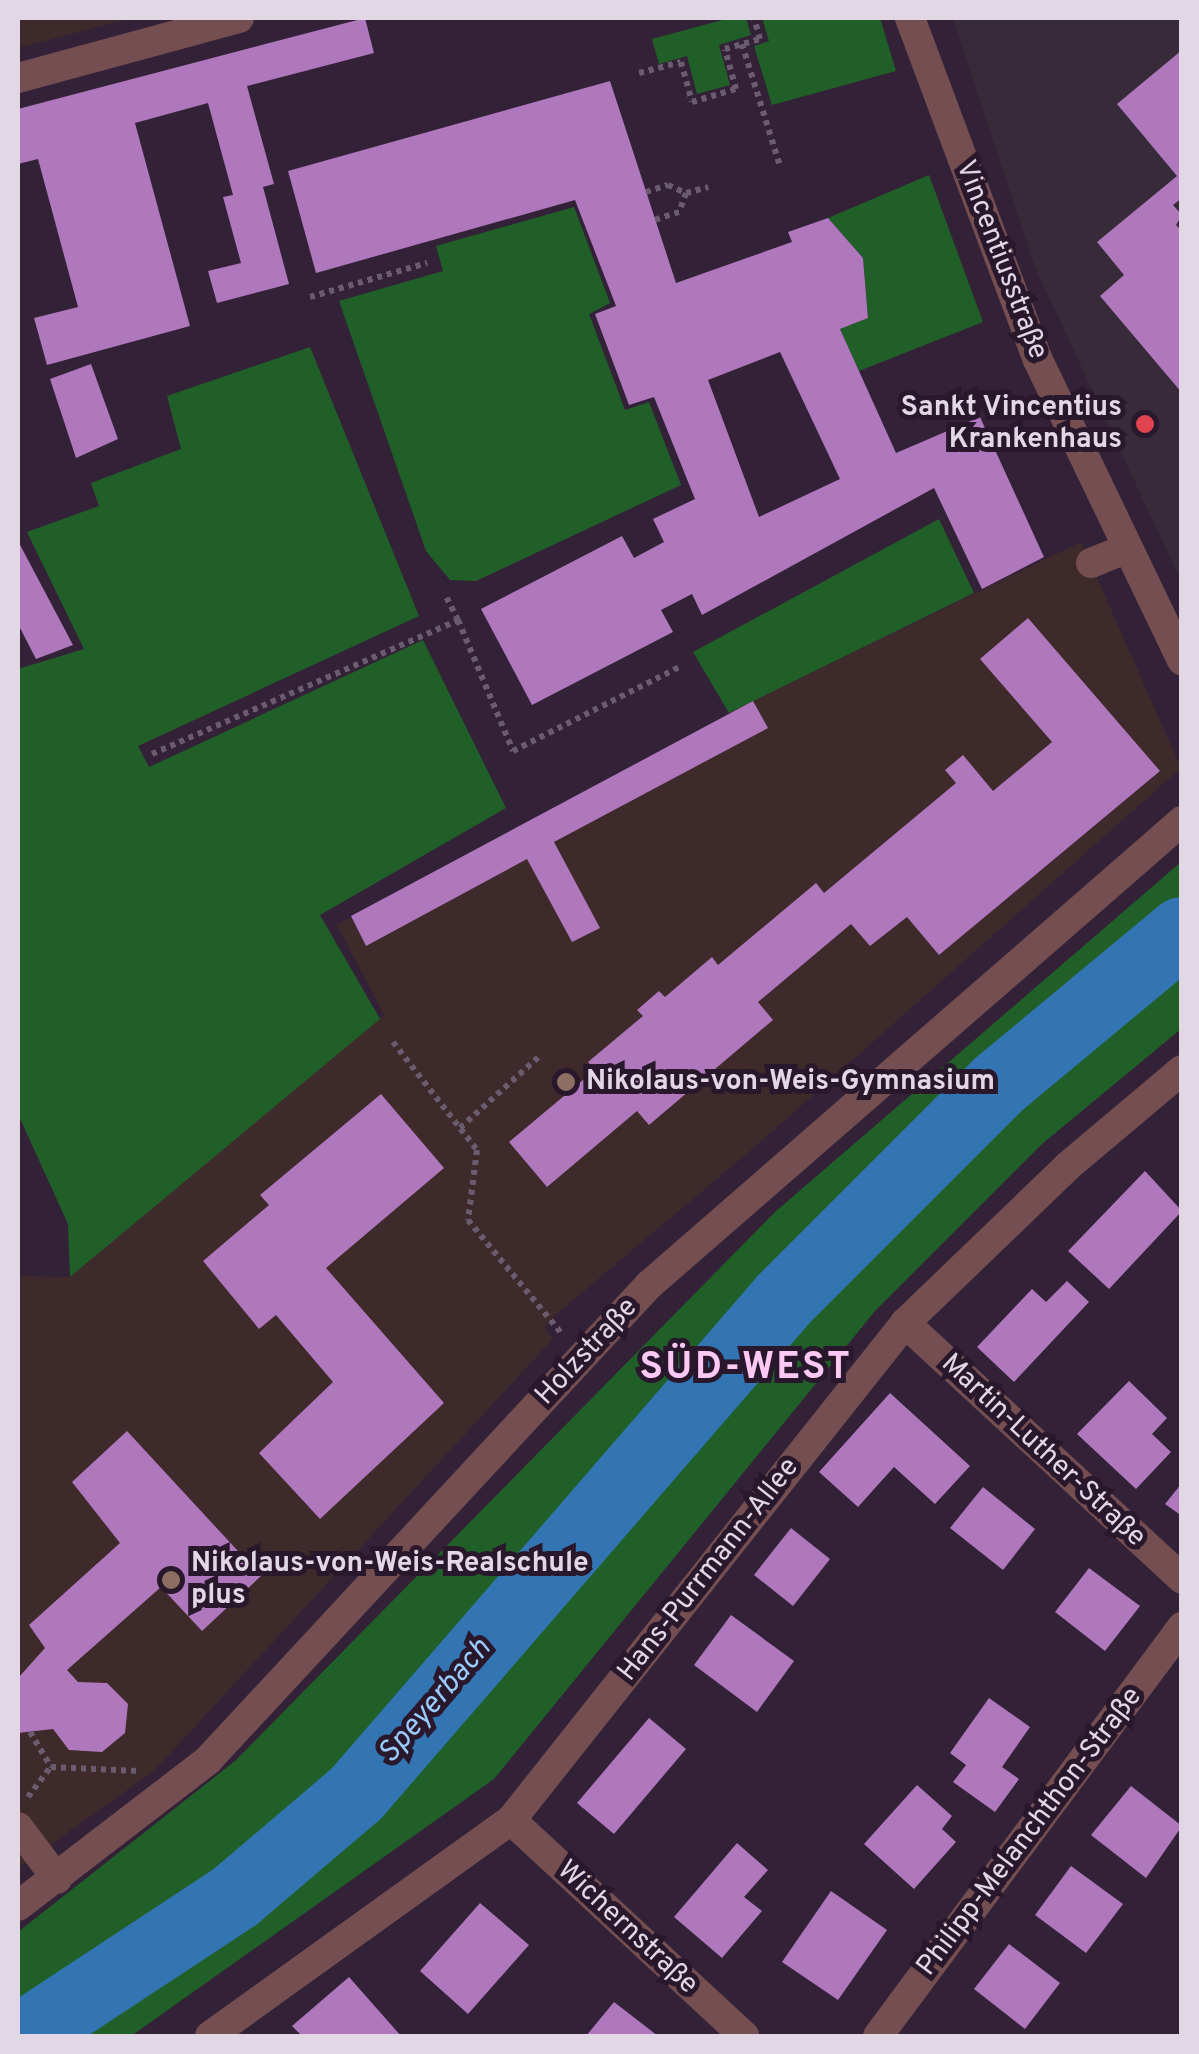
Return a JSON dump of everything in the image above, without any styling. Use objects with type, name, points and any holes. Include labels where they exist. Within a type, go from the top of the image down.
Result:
[{"type":"street","points":[[18,78],[239,18]]},
{"type":"street","name":"Vincentiusstraße","points":[[910,18],[1038,360],[1182,660]]},
{"type":"street","points":[[1091,563],[1126,549]]},
{"type":"street","name":"Holzstraße","points":[[18,1906],[208,1760],[649,1286],[1182,821]]},
{"type":"street","name":"Hans-Purrmann-Allee","points":[[210,2036],[511,1820],[905,1323],[1068,1166],[1182,1070]]},
{"type":"street","name":"Martin-Luther-Straße","points":[[905,1323],[1182,1579]]},
{"type":"street","name":"Philipp-Melanchthon-Straße","points":[[878,2036],[1182,1627]]},
{"type":"street","name":"Wichernstraße","points":[[511,1820],[744,2036]]},
{"type":"street","points":[[18,1827],[57,1879]]},
{"type":"path","points":[[639,74],[681,62],[692,102],[736,89],[725,49],[760,39],[754,18]]},
{"type":"path","points":[[742,44],[780,166]]},
{"type":"path","points":[[646,192],[668,185],[686,193],[708,188]]},
{"type":"path","points":[[656,220],[679,212],[686,193]]},
{"type":"path","points":[[310,297],[427,263]]},
{"type":"path","points":[[445,595],[513,751],[680,667]]},
{"type":"path","points":[[152,754],[458,620]]},
{"type":"path","points":[[393,1042],[477,1150],[468,1220],[550,1320]]},
{"type":"path","points":[[460,1128],[542,1054]]},
{"type":"path","points":[[30,1732],[52,1768]]},
{"type":"path","points":[[52,1768],[135,1767],[164,1796]]},
{"type":"path","points":[[18,1810],[52,1768]]},
{"type":"shaded area","points":[[18,18],[131,18],[18,48]]},
{"type":"shaded area","name":"Sankt Vincentius Krankenhaus","points":[[953,18],[1181,18],[1181,581],[1035,267]]},
{"type":"shaded area","name":"Nikolaus-von-Weis-Gymnasium","points":[[1081,542],[1181,768],[757,1145],[559,1312],[544,1327],[553,1339],[154,1771],[18,1868],[18,1276],[70,1277],[384,1015],[337,925],[753,701]]},
{"type":"green space","points":[[730,18],[746,18],[751,35],[719,45],[730,85],[697,94],[687,56],[659,64],[652,39]]},
{"type":"green space","points":[[762,18],[880,18],[896,71],[772,105],[754,46],[769,41]]},
{"type":"green space","points":[[929,175],[983,322],[859,371],[840,329],[868,318],[863,258],[828,218]]},
{"type":"green space","points":[[574,207],[610,303],[589,314],[625,410],[649,402],[681,485],[476,581],[450,580],[426,551],[339,301],[443,271],[436,246]]},
{"type":"green space","points":[[310,347],[419,616],[138,746],[149,767],[423,640],[506,808],[320,915],[380,1019],[70,1277],[68,1224],[18,1114],[18,669],[84,649],[27,532],[99,506],[91,483],[181,449],[167,396]]},
{"type":"green space","points":[[939,519],[974,593],[729,713],[693,652]]},
{"type":"green space","points":[[1181,862],[1181,1029],[1042,1144],[875,1311],[494,1779],[131,2036],[18,2036],[18,1932],[235,1761],[775,1212]]},
{"type":"building","points":[[365,18],[374,53],[247,86],[274,184],[263,187],[289,284],[217,303],[208,271],[241,263],[223,197],[233,195],[208,103],[135,123],[190,326],[47,365],[34,318],[78,307],[38,159],[18,164],[18,109]]},
{"type":"building","points":[[1182,50],[1182,198],[1173,205],[1182,215],[1176,225],[1182,231],[1182,393],[1100,296],[1124,275],[1097,242],[1177,176],[1117,104]]},
{"type":"building","points":[[610,81],[676,283],[792,242],[788,232],[828,218],[863,258],[868,318],[840,329],[896,453],[980,417],[1044,557],[982,589],[934,488],[702,615],[692,594],[661,610],[673,632],[532,705],[481,609],[622,536],[634,558],[664,542],[653,519],[695,499],[654,397],[629,405],[595,314],[616,306],[575,200],[316,273],[288,171]],"holes":[[[780,352],[840,479],[759,517],[708,380]]]},
{"type":"building","points":[[91,364],[118,439],[76,458],[50,379]]},
{"type":"building","points":[[18,541],[73,645],[36,659],[18,624]]},
{"type":"building","points":[[1028,618],[1160,771],[939,955],[907,917],[870,946],[851,924],[758,1002],[773,1020],[649,1125],[637,1111],[547,1187],[509,1142],[595,1070],[588,1062],[643,1016],[637,1010],[659,991],[665,997],[712,957],[718,965],[816,883],[824,893],[956,783],[945,770],[963,755],[993,791],[1052,742],[980,659]]},
{"type":"building","points":[[753,701],[768,728],[554,842],[600,928],[572,942],[527,859],[366,946],[351,916]]},
{"type":"building","points":[[381,1094],[444,1168],[326,1268],[444,1403],[320,1519],[259,1453],[333,1382],[276,1315],[259,1329],[203,1261],[269,1205],[260,1195]]},
{"type":"building","points":[[1145,1171],[1182,1211],[1109,1289],[1068,1251]]},
{"type":"building","points":[[1067,1281],[1089,1302],[1014,1382],[977,1347],[1032,1289],[1046,1302]]},
{"type":"building","points":[[1129,1381],[1167,1418],[1152,1434],[1171,1452],[1136,1489],[1077,1434]]},
{"type":"building","points":[[890,1393],[970,1466],[935,1504],[894,1467],[858,1507],[819,1472]]},
{"type":"building","points":[[127,1431],[261,1576],[202,1631],[161,1587],[67,1670],[78,1682],[107,1683],[128,1704],[125,1733],[102,1752],[69,1750],[53,1729],[18,1733],[18,1678],[45,1648],[29,1625],[120,1543],[72,1482]]},
{"type":"building","points":[[1182,1483],[1182,1516],[1165,1504]]},
{"type":"building","points":[[983,1487],[1035,1529],[1003,1570],[950,1528]]},
{"type":"building","points":[[791,1528],[830,1559],[793,1606],[754,1575]]},
{"type":"building","points":[[1089,1568],[1140,1606],[1105,1651],[1055,1612]]},
{"type":"building","points":[[731,1615],[794,1661],[757,1712],[694,1665]]},
{"type":"building","points":[[989,1698],[1030,1727],[1002,1767],[1019,1779],[995,1812],[953,1782],[966,1765],[950,1753]]},
{"type":"building","points":[[649,1718],[686,1749],[614,1834],[577,1803]]},
{"type":"building","points":[[917,1785],[952,1816],[942,1829],[956,1842],[914,1889],[864,1844]]},
{"type":"building","points":[[1131,1786],[1182,1826],[1146,1878],[1091,1835]]},
{"type":"building","points":[[737,1843],[768,1870],[744,1897],[762,1911],[722,1958],[674,1917]]},
{"type":"building","points":[[1071,1866],[1123,1904],[1086,1953],[1035,1915]]},
{"type":"building","points":[[831,1891],[887,1930],[838,2000],[782,1962]]},
{"type":"building","points":[[480,1903],[529,1945],[468,2014],[420,1971]]},
{"type":"building","points":[[1009,1944],[1060,1983],[1025,2029],[974,1989]]},
{"type":"building","points":[[349,1977],[401,2036],[302,2036],[292,2026]]},
{"type":"building","points":[[614,2002],[658,2036],[586,2036]]},
{"type":"waterway","name":"Speyerbach","points":[[24,2036],[236,1896],[356,1794],[784,1299],[999,1084],[1182,932]]},
{"type":"place","name":"Sankt Vincentius Krankenhaus","points":[[1145,424]]},
{"type":"place","name":"Nikolaus-von-Weis-Gymnasium","points":[[566,1082]]},
{"type":"place","name":"Nikolaus-von-Weis-Realschule plus","points":[[171,1580]]},
{"type":"district","name":"SÜD-WEST","points":[[746,1369]]}]
